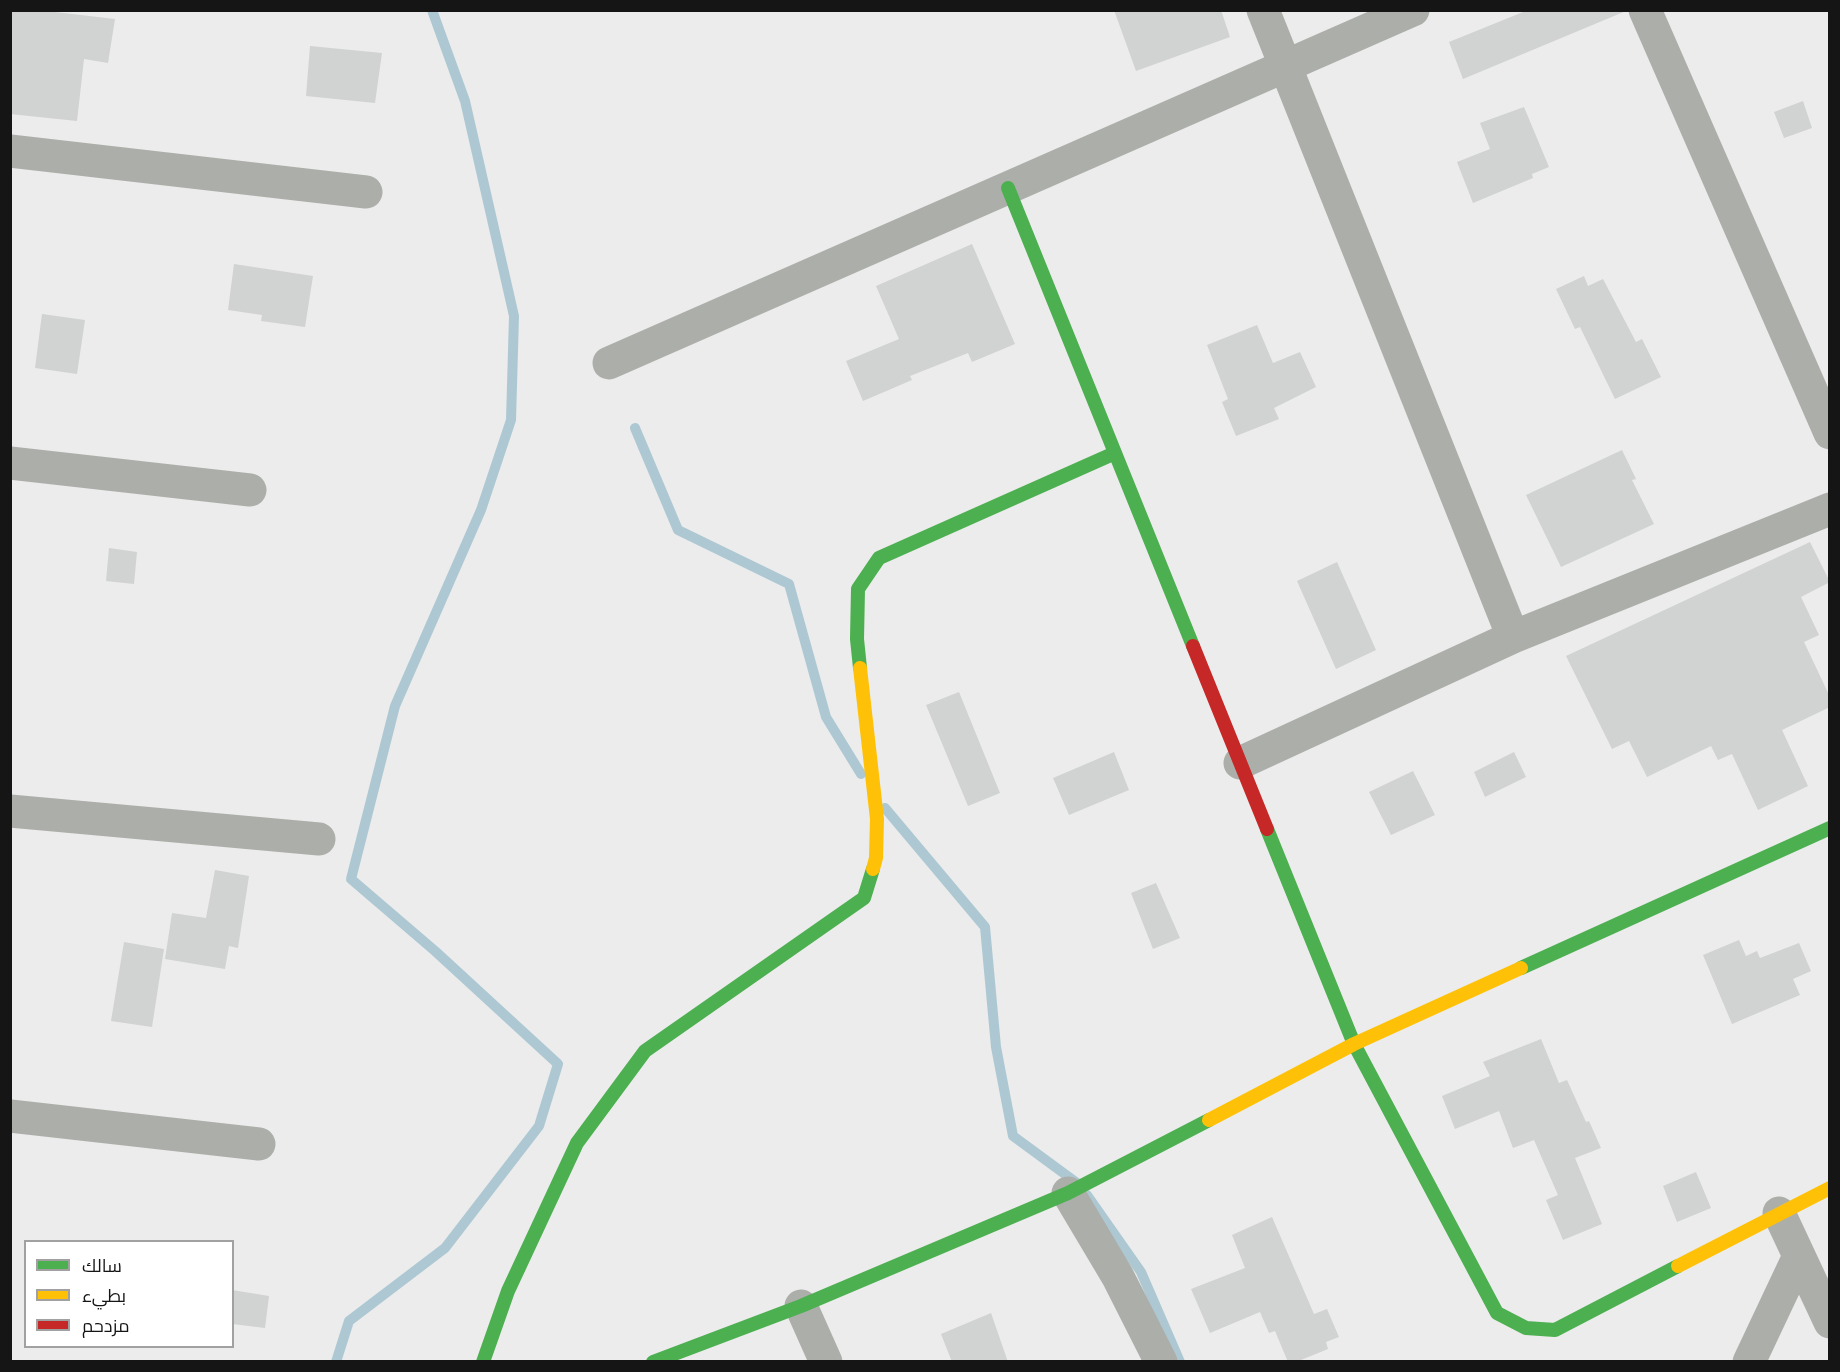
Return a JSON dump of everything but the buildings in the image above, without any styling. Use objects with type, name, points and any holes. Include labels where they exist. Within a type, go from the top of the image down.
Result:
[{"type":"street","points":[[1263,10],[1513,637]]},
{"type":"street","points":[[609,363],[1413,10]]},
{"type":"street","points":[[1645,10],[1830,433]]},
{"type":"street","points":[[10,151],[366,192]]},
{"type":"street","points":[[1008,188],[1353,1044],[1497,1313],[1526,1328],[1555,1329],[1830,1188]]},
{"type":"street","points":[[483,1362],[508,1291],[577,1143],[645,1051],[864,898],[876,858],[877,819],[856,639],[858,589],[879,558],[1115,453]]},
{"type":"street","points":[[10,463],[250,490]]},
{"type":"street","points":[[1240,763],[1513,637],[1830,509]]},
{"type":"street","points":[[10,811],[319,838]]},
{"type":"street","points":[[653,1362],[801,1306],[1068,1193],[1353,1044],[1830,828]]},
{"type":"street","points":[[10,1116],[259,1144]]},
{"type":"street","points":[[1068,1193],[1118,1276],[1161,1362]]},
{"type":"street","points":[[1779,1214],[1830,1322]]},
{"type":"street","points":[[1749,1362],[1799,1256]]},
{"type":"street","points":[[801,1306],[826,1362]]},
{"type":"waterway","points":[[336,1362],[349,1321],[445,1248],[539,1126],[558,1064],[435,951],[351,879],[395,706],[481,510],[511,420],[514,316],[465,101],[432,10]]},
{"type":"waterway","points":[[635,428],[678,530],[789,584],[826,717],[861,774]]},
{"type":"waterway","points":[[885,808],[985,927],[996,1047],[1013,1136],[1077,1183]]},
{"type":"waterway","points":[[1087,1195],[1141,1272],[1180,1362]]},
{"type":"traffic: fast","points":[[1008,188],[1193,646]]},
{"type":"traffic: fast","points":[[860,668],[857,639],[858,589],[879,558],[1115,453]]},
{"type":"traffic: fast","points":[[1521,968],[1830,828]]},
{"type":"traffic: fast","points":[[1267,829],[1354,1044],[1497,1313],[1526,1328],[1555,1330],[1678,1266]]},
{"type":"traffic: fast","points":[[483,1362],[508,1291],[577,1143],[645,1051],[864,898],[873,869]]},
{"type":"traffic: fast","points":[[653,1362],[801,1306],[1068,1193],[1209,1120]]},
{"type":"traffic: slow","points":[[860,668],[877,819],[876,858],[873,869]]},
{"type":"traffic: slow","points":[[1209,1120],[1354,1044],[1521,968]]},
{"type":"traffic: slow","points":[[1678,1266],[1830,1188]]},
{"type":"traffic: jam","points":[[1193,646],[1267,829]]}]
